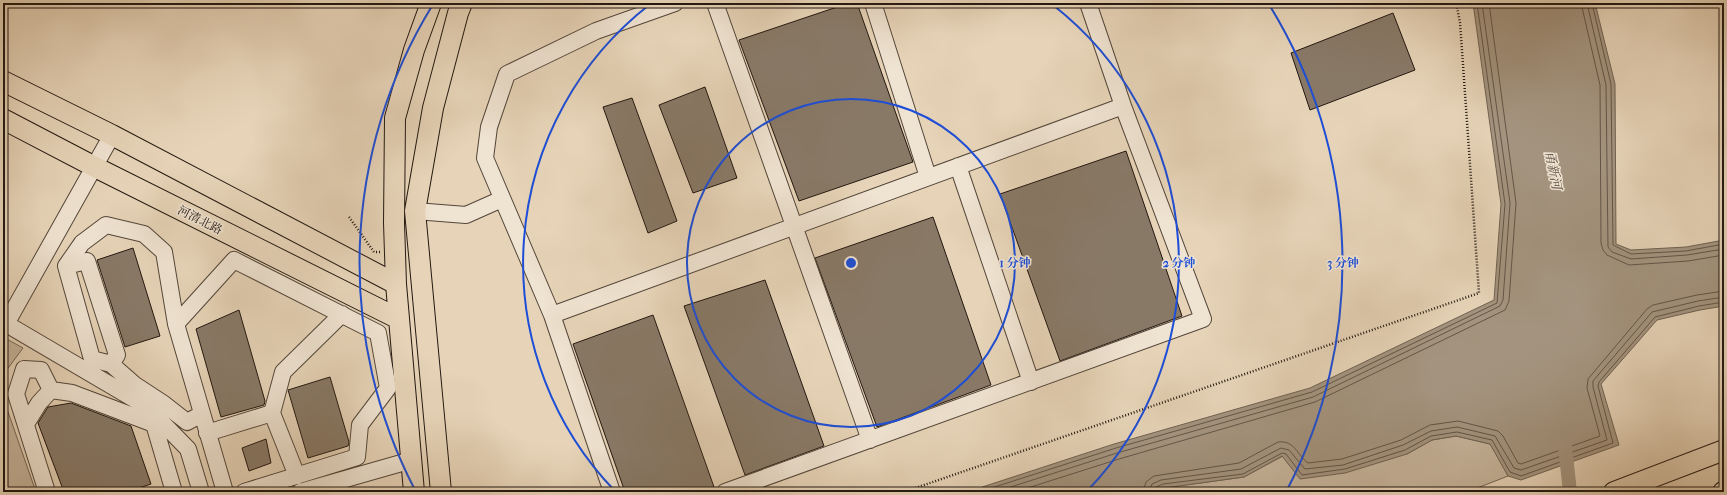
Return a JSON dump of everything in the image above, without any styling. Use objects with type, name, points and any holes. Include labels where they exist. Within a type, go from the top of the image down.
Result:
[{"type":"main road","points":[[414,492],[396,284],[394,223],[395,118],[414,50],[430,3]]},
{"type":"main road","points":[[442,492],[415,211],[434,108],[458,13],[462,3]]},
{"type":"main road","points":[[3,81],[112,135],[396,284]]},
{"type":"main road","name":"河清北路","points":[[3,119],[399,319]]},
{"type":"main road","points":[[1614,492],[1724,450]]},
{"type":"street","points":[[612,492],[552,315],[485,158],[489,127],[507,74],[596,31],[675,3]]},
{"type":"street","points":[[716,3],[870,440]]},
{"type":"street","points":[[873,3],[928,177]]},
{"type":"street","points":[[725,492],[1203,319],[1123,106],[1088,3]]},
{"type":"street","points":[[552,315],[1123,106]]},
{"type":"street","points":[[112,135],[5,323],[146,406],[159,424],[188,449],[201,492]]},
{"type":"street","points":[[958,166],[1031,382]]},
{"type":"street","points":[[415,211],[466,215],[502,199]]},
{"type":"street","points":[[66,266],[82,243],[106,225],[144,234],[164,252],[176,324],[225,492]]},
{"type":"street","points":[[176,324],[234,260],[378,333],[388,388],[360,425],[358,457],[244,492]]},
{"type":"street","points":[[66,266],[87,261],[117,355],[110,364]]},
{"type":"street","points":[[66,266],[92,360],[110,364],[135,385],[164,404],[187,422]]},
{"type":"street","points":[[72,286],[93,279]]},
{"type":"street","points":[[77,306],[99,300]]},
{"type":"street","points":[[297,476],[272,413],[283,372],[342,314]]},
{"type":"street","points":[[83,327],[107,323]]},
{"type":"street","points":[[89,347],[112,340]]},
{"type":"street","points":[[47,492],[16,394],[24,368],[41,370],[50,390]]},
{"type":"street","points":[[50,390],[72,393],[159,424],[187,422],[202,414]]},
{"type":"street","points":[[26,424],[39,403],[50,390]]},
{"type":"street","points":[[207,433],[272,413]]},
{"type":"street","points":[[159,424],[174,492]]},
{"type":"street","points":[[300,492],[412,460]]},
{"type":"path","points":[[904,492],[1479,293],[1460,22],[1456,3]]},
{"type":"shaded area","points":[[3,337],[23,348],[3,375]]},
{"type":"shaded area","points":[[3,375],[7,409],[36,492],[3,492]]},
{"type":"shaded area","points":[[1456,436],[1490,444],[1500,457],[1508,476],[1467,492],[1153,492],[1164,488],[1244,477],[1283,456],[1407,454],[1432,440]]},
{"type":"water","points":[[1473,3],[1595,3],[1615,84],[1616,244],[1631,250],[1686,247],[1724,240],[1724,306],[1657,320],[1601,384],[1619,445],[1521,480],[1508,476],[1490,444],[1456,436],[1432,440],[1407,454],[1345,473],[1300,479],[1282,456],[1244,477],[1164,488],[1153,492],[967,492],[1114,444],[1310,388],[1494,300],[1501,204]]},
{"type":"building","points":[[849,3],[857,3],[913,162],[799,201],[739,40]]},
{"type":"building","points":[[1393,13],[1415,70],[1310,110],[1291,53]]},
{"type":"building","points":[[705,87],[737,178],[693,193],[659,105]]},
{"type":"building","points":[[632,98],[677,221],[648,233],[603,107]]},
{"type":"building","points":[[1126,151],[1182,316],[1060,361],[1000,194]]},
{"type":"building","points":[[933,217],[991,385],[877,427],[815,258]]},
{"type":"building","points":[[133,248],[160,336],[125,347],[97,260]]},
{"type":"building","points":[[765,280],[824,446],[745,475],[684,306]]},
{"type":"building","points":[[239,310],[265,401],[264,405],[221,417],[196,329]]},
{"type":"building","points":[[653,315],[714,487],[701,492],[625,492],[573,344]]},
{"type":"building","points":[[330,377],[349,442],[348,446],[308,458],[288,390]]},
{"type":"building","points":[[71,403],[131,426],[151,484],[127,492],[64,492],[38,423],[48,407]]},
{"type":"building","points":[[266,439],[271,463],[249,471],[242,448]]},
{"type":"waterway","name":"甬新河","points":[[1565,446],[1570,492]]}]
